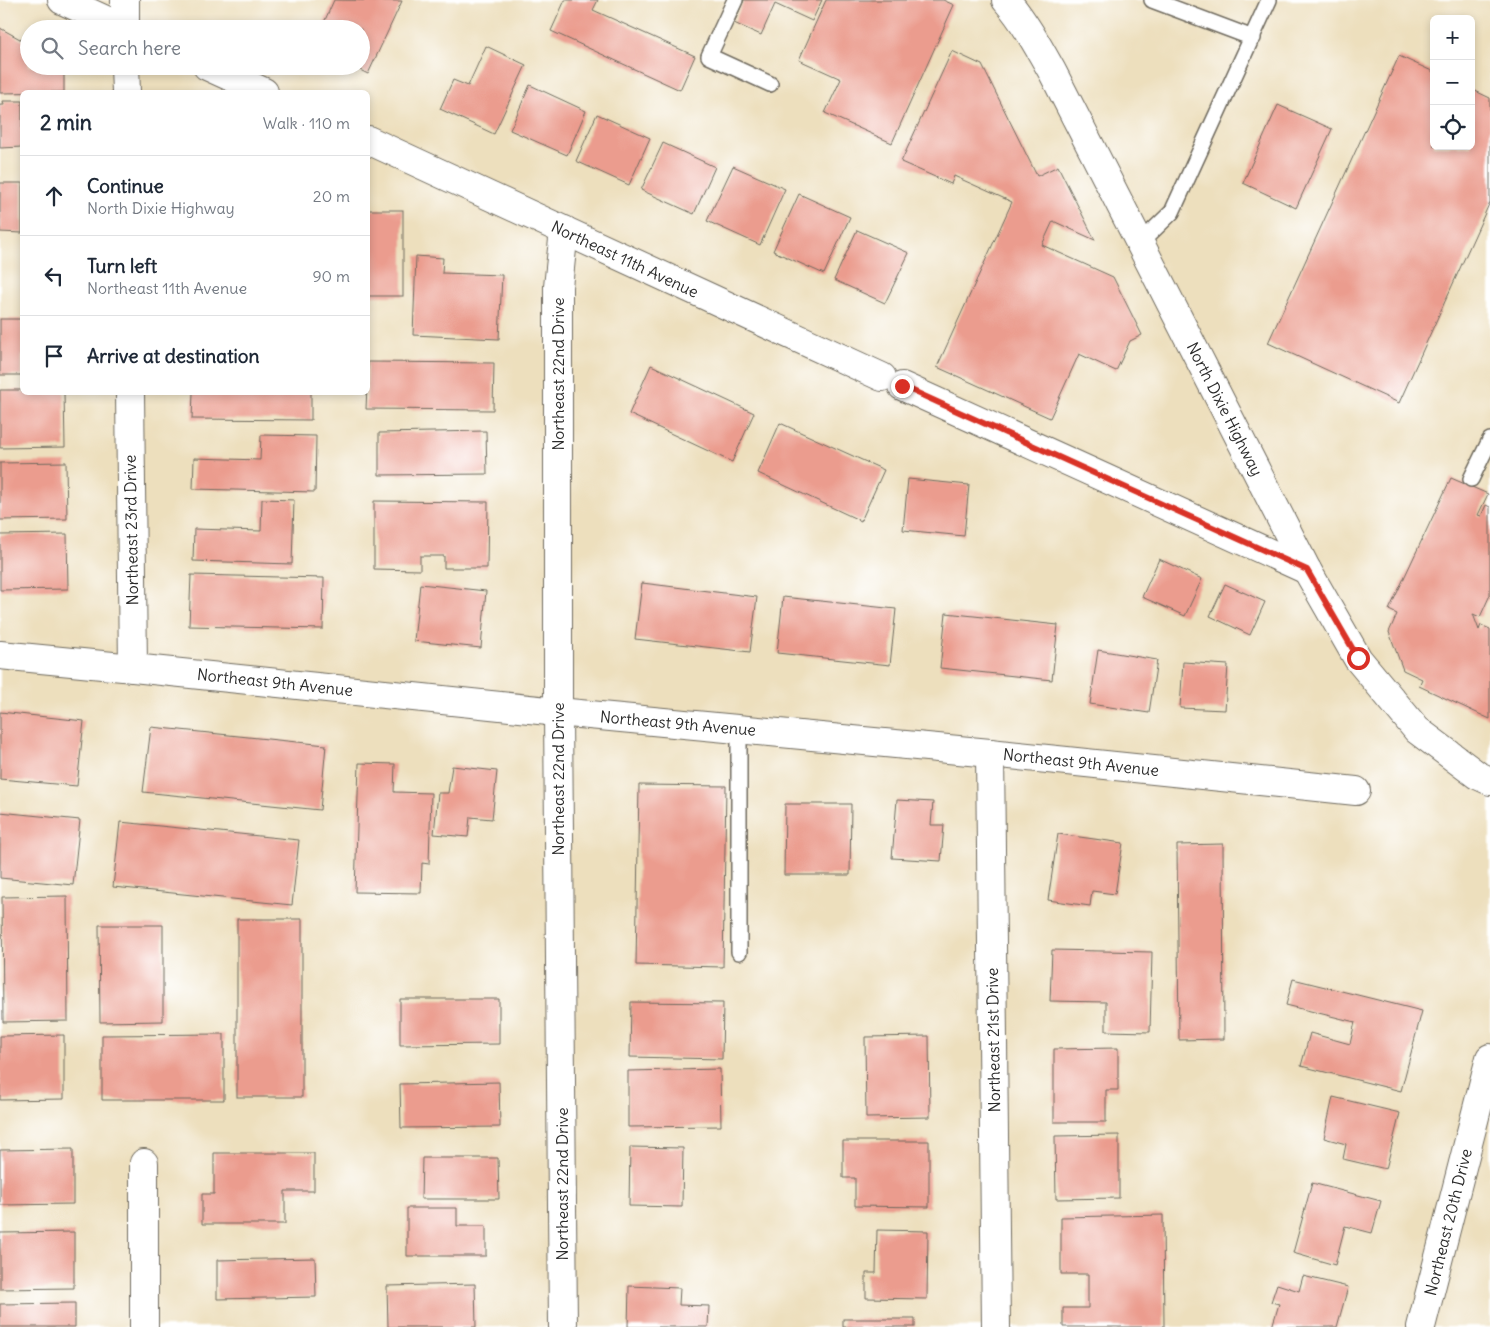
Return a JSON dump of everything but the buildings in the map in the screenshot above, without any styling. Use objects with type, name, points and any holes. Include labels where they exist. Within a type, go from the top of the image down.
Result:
[{"type":"street","points":[[62,0],[105,20]]},
{"type":"street","points":[[124,0],[125,20]]},
{"type":"street","name":"North Dixie Highway","points":[[1006,0],[1034,38],[1053,73],[1307,570],[1358,658],[1417,730],[1477,775],[1490,781]]},
{"type":"street","points":[[125,75],[126,90]]},
{"type":"street","points":[[227,75],[260,90]]},
{"type":"street","name":"Northeast 11th Avenue","points":[[370,141],[892,382],[1307,570]]},
{"type":"street","name":"Northeast 22nd Drive","points":[[563,1327],[558,712],[558,287],[564,230]]},
{"type":"street","name":"Northeast 23rd Drive","points":[[130,395],[133,668]]},
{"type":"street","name":"Northeast 9th Avenue","points":[[0,656],[990,753],[1356,791]]},
{"type":"street","name":"Northeast 21st Drive","points":[[990,753],[996,1327]]},
{"type":"street","name":"Northeast 20th Drive","points":[[1421,1327],[1490,1058]]},
{"type":"street","points":[[144,1162],[144,1327]]},
{"type":"lane","points":[[735,0],[709,56],[770,84]]},
{"type":"lane","points":[[1152,0],[1252,38]]},
{"type":"lane","points":[[1140,244],[1172,212],[1269,0]]},
{"type":"lane","points":[[1471,479],[1490,440]]},
{"type":"lane","points":[[739,729],[739,952]]},
{"type":"route","points":[[902,386],[1307,570],[1358,658]]}]
